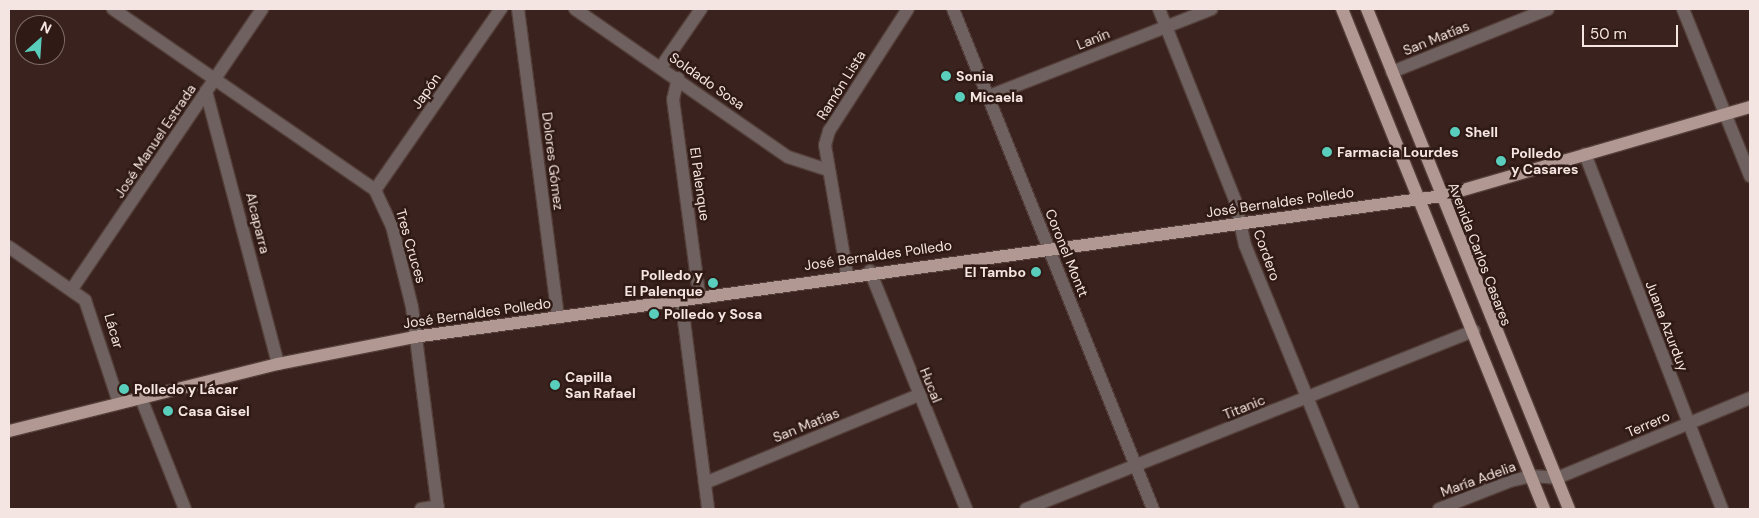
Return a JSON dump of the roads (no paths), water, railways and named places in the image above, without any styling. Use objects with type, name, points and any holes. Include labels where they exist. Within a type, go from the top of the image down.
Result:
[{"type":"main road","points":[[1342,9],[1474,331],[1544,509]]},
{"type":"main road","name":"Avenida Carlos Casares","points":[[1367,9],[1569,509]]},
{"type":"main road","name":"José Bernaldes Polledo","points":[[9,431],[278,364],[414,337],[558,317],[699,294],[1442,196],[1750,107]]},
{"type":"street","name":"Tres Cruces","points":[[112,9],[375,190],[392,226],[413,312],[414,337],[438,508]]},
{"type":"street","name":"José Manuel Estrada","points":[[72,290],[262,9]]},
{"type":"street","name":"Japón","points":[[375,190],[501,9]]},
{"type":"street","name":"Dolores Gómez","points":[[518,9],[558,317]]},
{"type":"street","name":"Soldado Sosa","points":[[575,9],[678,78],[788,157],[826,169]]},
{"type":"street","points":[[661,67],[701,9]]},
{"type":"street","name":"Ramón Lista","points":[[847,274],[826,169],[829,131],[908,9]]},
{"type":"street","name":"Coronel Montt","points":[[953,9],[1153,509]]},
{"type":"street","name":"Cordero","points":[[1159,9],[1235,200],[1240,222],[1353,509]]},
{"type":"street","name":"Lanín","points":[[987,97],[1211,9]]},
{"type":"street","name":"San Matías","points":[[1392,72],[1528,12],[1548,9]]},
{"type":"street","points":[[1682,9],[1750,176]]},
{"type":"street","name":"El Palenque","points":[[678,78],[673,99],[699,294]]},
{"type":"street","name":"Alcaparra","points":[[206,92],[278,364]]},
{"type":"street","name":"Juana Azurduy","points":[[1585,154],[1722,509]]},
{"type":"street","name":"Lácar","points":[[9,247],[72,290],[92,309],[119,403]]},
{"type":"street","name":"Hucal","points":[[870,271],[966,509]]},
{"type":"street","points":[[681,297],[708,509]]},
{"type":"street","name":"Titanic","points":[[1026,509],[1474,331]]},
{"type":"street","name":"San Matías","points":[[705,483],[919,395]]},
{"type":"street","points":[[141,398],[185,509]]},
{"type":"street","name":"Terrero","points":[[1557,478],[1750,398]]},
{"type":"street","name":"María Adelia","points":[[1439,509],[1531,476],[1557,478]]},
{"type":"street","points":[[421,509],[438,508]]},
{"type":"place","name":"Sonia","points":[[946,76]]},
{"type":"place","name":"Micaela","points":[[960,97]]},
{"type":"place","name":"Shell","points":[[1455,132]]},
{"type":"place","name":"Farmacia Lourdes","points":[[1327,152]]},
{"type":"place","name":"Polledo y Casares","points":[[1501,161]]},
{"type":"place","name":"El Tambo","points":[[1036,272]]},
{"type":"place","name":"Polledo y El Palenque","points":[[713,283]]},
{"type":"place","name":"Polledo y Sosa","points":[[654,314]]},
{"type":"place","name":"Capilla San Rafael","points":[[555,385]]},
{"type":"place","name":"Polledo y Lácar","points":[[124,389]]},
{"type":"place","name":"Casa Gisel","points":[[168,411]]}]
